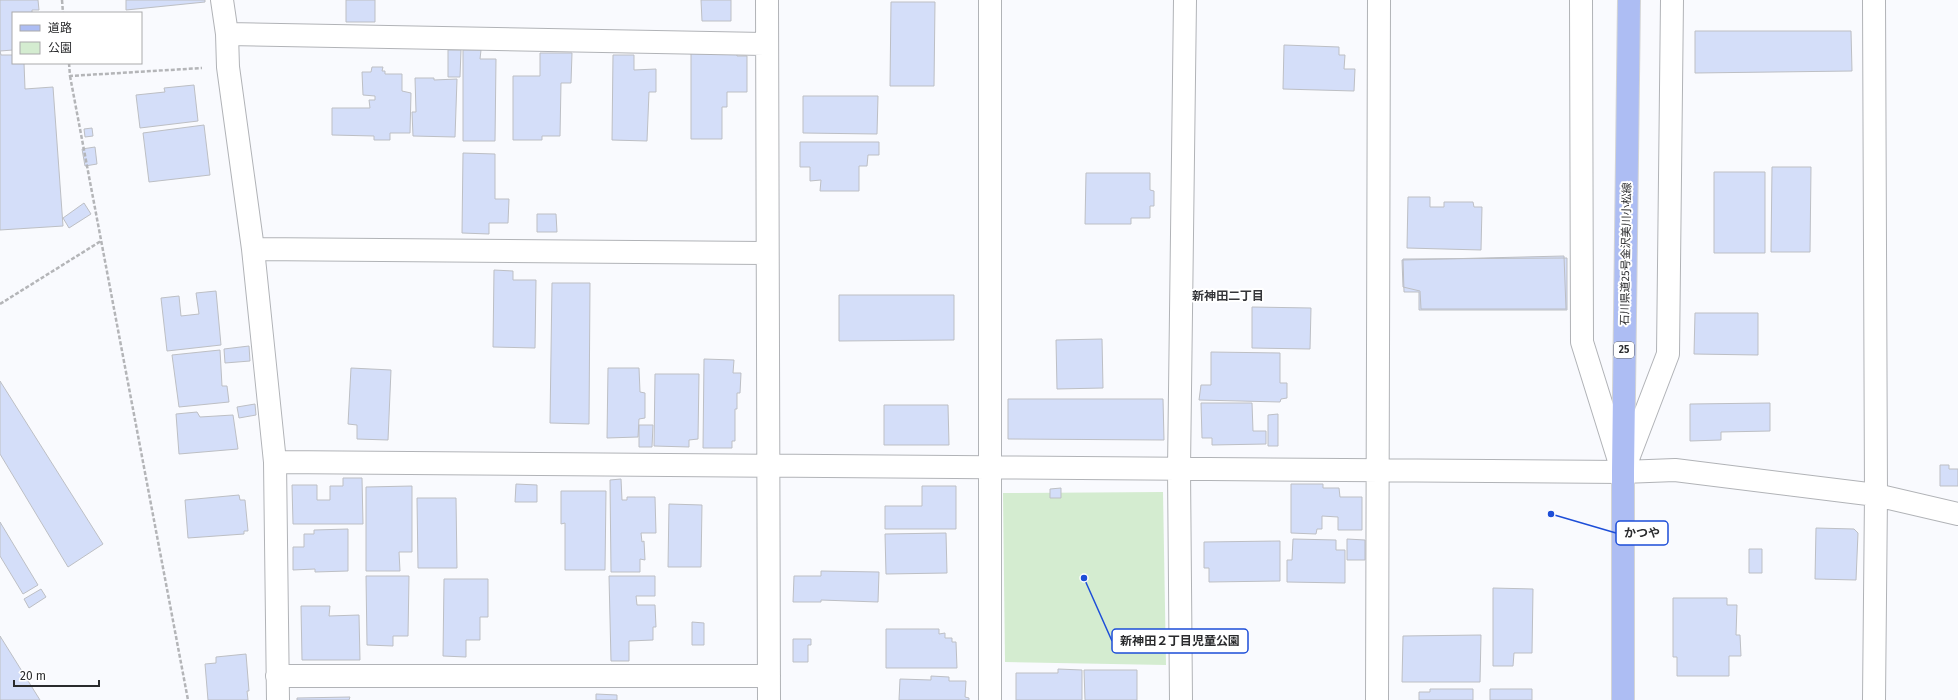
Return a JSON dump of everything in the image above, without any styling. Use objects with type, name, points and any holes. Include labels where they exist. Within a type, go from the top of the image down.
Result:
[{"type":"main road","name":"石川県道25号金沢美川小松線","points":[[1623,700],[1623,472],[1629,0]]},
{"type":"street","points":[[222,0],[227,34],[228,67],[253,249],[275,462],[278,700]]},
{"type":"street","points":[[767,0],[769,700]]},
{"type":"street","points":[[990,0],[990,700]]},
{"type":"street","points":[[1181,700],[1179,469],[1185,0]]},
{"type":"street","points":[[1377,700],[1379,0]]},
{"type":"street","points":[[1581,0],[1582,342],[1623,472]]},
{"type":"street","points":[[1623,472],[1668,354],[1672,0]]},
{"type":"street","points":[[1874,0],[1876,495],[1874,700]]},
{"type":"street","points":[[227,34],[767,44]]},
{"type":"street","points":[[253,249],[767,253]]},
{"type":"street","points":[[275,462],[1623,472],[1675,470],[1876,495],[1958,514]]},
{"type":"street","points":[[277,676],[769,676]]},
{"type":"path","points":[[62,0],[63,12]]},
{"type":"path","points":[[69,64],[70,76],[188,700]]},
{"type":"path","points":[[70,76],[228,67]]},
{"type":"path","points":[[0,304],[101,241]]},
{"type":"green space","points":[[1163,492],[1166,665],[1005,662],[1003,493]]},
{"type":"building","points":[[0,0],[38,0],[39,10],[32,10],[32,12],[12,12],[12,50],[0,51]]},
{"type":"building","points":[[126,0],[205,0],[205,2],[126,10]]},
{"type":"building","points":[[346,0],[375,0],[375,22],[346,22]]},
{"type":"building","points":[[701,0],[731,0],[731,21],[702,21]]},
{"type":"building","points":[[891,2],[935,2],[934,86],[890,86]]},
{"type":"building","points":[[1695,31],[1851,31],[1852,71],[1695,73]]},
{"type":"building","points":[[1284,45],[1339,47],[1339,55],[1345,55],[1344,69],[1355,69],[1354,91],[1283,89]]},
{"type":"building","points":[[448,50],[461,50],[460,77],[448,77]]},
{"type":"building","points":[[463,50],[481,50],[480,59],[496,59],[495,141],[463,141]]},
{"type":"building","points":[[0,51],[1,55],[12,55],[12,64],[24,64],[25,89],[53,87],[63,226],[0,230]]},
{"type":"building","points":[[691,51],[737,51],[737,56],[747,56],[747,92],[727,92],[727,107],[722,107],[722,139],[691,139]]},
{"type":"building","points":[[540,53],[572,53],[571,83],[561,83],[560,136],[542,136],[542,140],[513,140],[513,76],[540,76]]},
{"type":"building","points":[[613,55],[634,55],[634,70],[656,69],[656,92],[649,92],[647,141],[612,140]]},
{"type":"building","points":[[372,67],[383,67],[382,71],[385,71],[385,74],[402,74],[402,91],[411,93],[410,133],[390,133],[390,140],[374,140],[374,136],[332,135],[332,108],[370,108],[369,100],[375,100],[375,96],[363,95],[362,72],[371,72]]},
{"type":"building","points":[[415,78],[434,78],[434,80],[457,79],[455,137],[413,136],[412,112],[416,112]]},
{"type":"building","points":[[194,85],[198,121],[140,128],[136,95],[165,92],[164,88]]},
{"type":"building","points":[[803,96],[878,96],[877,134],[803,133]]},
{"type":"building","points":[[204,125],[210,175],[149,182],[143,133]]},
{"type":"building","points":[[92,128],[93,136],[85,137],[84,129]]},
{"type":"building","points":[[800,142],[879,142],[879,155],[868,155],[867,166],[859,166],[859,191],[820,191],[821,180],[810,181],[810,167],[800,167]]},
{"type":"building","points":[[95,147],[97,164],[85,166],[82,149]]},
{"type":"building","points":[[463,153],[495,154],[495,199],[509,199],[508,223],[489,223],[489,234],[462,233]]},
{"type":"building","points":[[1772,167],[1811,167],[1810,252],[1771,252]]},
{"type":"building","points":[[1714,172],[1765,172],[1765,253],[1714,253]]},
{"type":"building","points":[[1086,173],[1150,173],[1150,190],[1154,191],[1154,206],[1150,206],[1150,218],[1131,218],[1131,224],[1085,224]]},
{"type":"building","points":[[1408,197],[1430,197],[1430,207],[1444,207],[1444,202],[1473,202],[1474,207],[1482,207],[1481,250],[1407,248]]},
{"type":"building","points":[[84,203],[91,214],[69,228],[63,218]]},
{"type":"building","points":[[537,214],[556,214],[557,232],[537,232]]},
{"type":"building","points":[[1564,256],[1566,309],[1421,309],[1420,291],[1403,287],[1402,260]]},
{"type":"building","points":[[1567,258],[1567,310],[1419,310],[1419,292],[1404,292],[1403,259]]},
{"type":"building","points":[[494,270],[513,271],[513,280],[536,280],[535,348],[493,347]]},
{"type":"building","points":[[552,283],[590,283],[589,424],[550,423]]},
{"type":"building","points":[[216,291],[221,345],[167,351],[161,298],[179,296],[181,316],[199,314],[196,293]]},
{"type":"building","points":[[839,295],[954,295],[954,340],[839,341]]},
{"type":"building","points":[[1252,307],[1311,308],[1310,349],[1252,348]]},
{"type":"building","points":[[1695,313],[1758,313],[1758,355],[1694,354]]},
{"type":"building","points":[[1102,339],[1103,388],[1057,389],[1056,340]]},
{"type":"building","points":[[249,346],[250,361],[225,363],[224,349]]},
{"type":"building","points":[[220,350],[222,386],[227,386],[229,402],[179,407],[172,355]]},
{"type":"building","points":[[1211,352],[1280,353],[1280,383],[1287,383],[1287,398],[1281,399],[1280,402],[1199,400],[1201,385],[1211,385]]},
{"type":"building","points":[[704,359],[734,360],[733,373],[741,373],[740,393],[737,393],[737,409],[735,409],[735,441],[732,441],[732,448],[703,448]]},
{"type":"building","points":[[351,368],[391,370],[388,440],[357,439],[357,425],[348,424]]},
{"type":"building","points":[[608,368],[639,368],[640,392],[645,393],[645,418],[639,419],[638,437],[607,438]]},
{"type":"building","points":[[655,374],[699,374],[698,439],[689,440],[689,447],[654,446]]},
{"type":"building","points":[[0,381],[103,544],[68,567],[0,454]]},
{"type":"building","points":[[1008,399],[1163,399],[1164,440],[1008,439]]},
{"type":"building","points":[[1201,403],[1252,403],[1253,431],[1266,431],[1266,444],[1212,445],[1212,438],[1202,438]]},
{"type":"building","points":[[1770,403],[1770,431],[1721,432],[1721,440],[1690,441],[1690,404]]},
{"type":"building","points":[[255,404],[256,415],[239,418],[237,407]]},
{"type":"building","points":[[884,405],[948,405],[949,445],[884,445]]},
{"type":"building","points":[[197,412],[200,417],[233,415],[238,449],[179,454],[176,414]]},
{"type":"building","points":[[1278,414],[1278,446],[1268,446],[1268,415]]},
{"type":"building","points":[[639,425],[653,425],[652,447],[639,447]]},
{"type":"building","points":[[1940,465],[1949,465],[1949,469],[1958,469],[1958,486],[1940,486]]},
{"type":"building","points":[[343,478],[362,478],[363,524],[293,524],[292,485],[317,485],[317,500],[330,500],[330,486],[343,486]]},
{"type":"building","points":[[621,479],[622,500],[627,500],[627,497],[655,497],[656,533],[641,533],[642,542],[644,541],[645,560],[640,559],[640,572],[611,572],[610,480]]},
{"type":"building","points":[[516,484],[537,485],[537,502],[515,502]]},
{"type":"building","points":[[1291,484],[1323,484],[1323,488],[1339,488],[1340,497],[1362,497],[1362,530],[1338,530],[1338,517],[1322,516],[1322,529],[1317,529],[1316,534],[1291,533]]},
{"type":"building","points":[[412,486],[412,552],[399,552],[400,571],[366,571],[366,487]]},
{"type":"building","points":[[922,486],[956,486],[956,529],[885,529],[885,506],[922,506]]},
{"type":"building","points":[[1061,488],[1061,498],[1050,498],[1050,489]]},
{"type":"building","points":[[561,491],[606,491],[605,570],[565,570],[565,523],[561,524]]},
{"type":"building","points":[[239,495],[240,500],[245,500],[248,531],[244,531],[244,534],[188,538],[185,500]]},
{"type":"building","points":[[417,498],[456,498],[457,568],[418,568]]},
{"type":"building","points":[[669,504],[702,505],[701,567],[668,567]]},
{"type":"building","points":[[0,522],[38,585],[23,594],[0,556]]},
{"type":"building","points":[[1816,528],[1854,529],[1858,533],[1856,580],[1815,579]]},
{"type":"building","points":[[348,529],[348,571],[315,572],[315,569],[293,570],[293,547],[304,547],[304,534],[314,534],[314,530]]},
{"type":"building","points":[[946,533],[947,573],[886,574],[885,534]]},
{"type":"building","points":[[1293,539],[1336,540],[1336,550],[1345,550],[1345,583],[1287,582],[1287,560],[1292,560]]},
{"type":"building","points":[[1347,539],[1365,540],[1365,560],[1347,560]]},
{"type":"building","points":[[1280,541],[1280,581],[1209,582],[1209,568],[1204,568],[1204,542]]},
{"type":"building","points":[[1749,549],[1762,549],[1762,573],[1749,573]]},
{"type":"building","points":[[821,571],[879,572],[878,602],[821,600],[821,602],[793,602],[794,576],[821,576]]},
{"type":"building","points":[[366,576],[409,576],[408,636],[393,636],[393,646],[367,645]]},
{"type":"building","points":[[609,576],[655,576],[655,596],[636,596],[637,605],[655,605],[656,627],[653,627],[653,640],[629,641],[629,661],[611,661]]},
{"type":"building","points":[[444,579],[488,579],[488,617],[480,617],[480,640],[466,640],[466,657],[443,656]]},
{"type":"building","points":[[1493,588],[1533,589],[1532,653],[1514,653],[1513,666],[1493,666]]},
{"type":"building","points":[[41,589],[46,597],[29,608],[24,599]]},
{"type":"building","points":[[1673,598],[1727,598],[1727,605],[1737,605],[1736,635],[1740,635],[1741,656],[1729,656],[1729,676],[1677,676],[1677,657],[1673,657]]},
{"type":"building","points":[[301,606],[330,606],[329,616],[359,615],[360,660],[302,660]]},
{"type":"building","points":[[692,622],[704,623],[704,645],[692,645]]},
{"type":"building","points":[[886,629],[939,629],[939,634],[945,633],[945,638],[952,638],[952,642],[956,642],[957,668],[886,668]]},
{"type":"building","points":[[1481,635],[1480,682],[1402,682],[1403,636]]},
{"type":"building","points":[[0,636],[40,700],[0,700]]},
{"type":"building","points":[[793,639],[811,639],[811,645],[808,645],[808,662],[793,662]]},
{"type":"building","points":[[246,654],[249,691],[247,691],[248,700],[208,700],[205,664],[216,663],[216,657]]},
{"type":"building","points":[[1058,669],[1082,670],[1082,700],[1016,700],[1016,673],[1058,673]]},
{"type":"building","points":[[1084,670],[1137,670],[1137,700],[1085,700]]},
{"type":"building","points":[[931,676],[949,677],[949,681],[966,681],[965,697],[969,698],[969,700],[899,700],[900,679],[931,680]]},
{"type":"building","points":[[1430,689],[1473,689],[1473,700],[1419,700],[1419,692],[1430,692]]},
{"type":"building","points":[[1490,689],[1532,689],[1532,700],[1490,700]]},
{"type":"building","points":[[596,694],[617,695],[617,700],[596,700]]},
{"type":"building","points":[[350,697],[349,700],[297,700],[297,698]]},
{"type":"place","name":"かつや","points":[[1551,514]]},
{"type":"place","name":"新神田２丁目児童公園","points":[[1084,578]]},
{"type":"district","name":"新神田二丁目","points":[[1228,296]]}]
